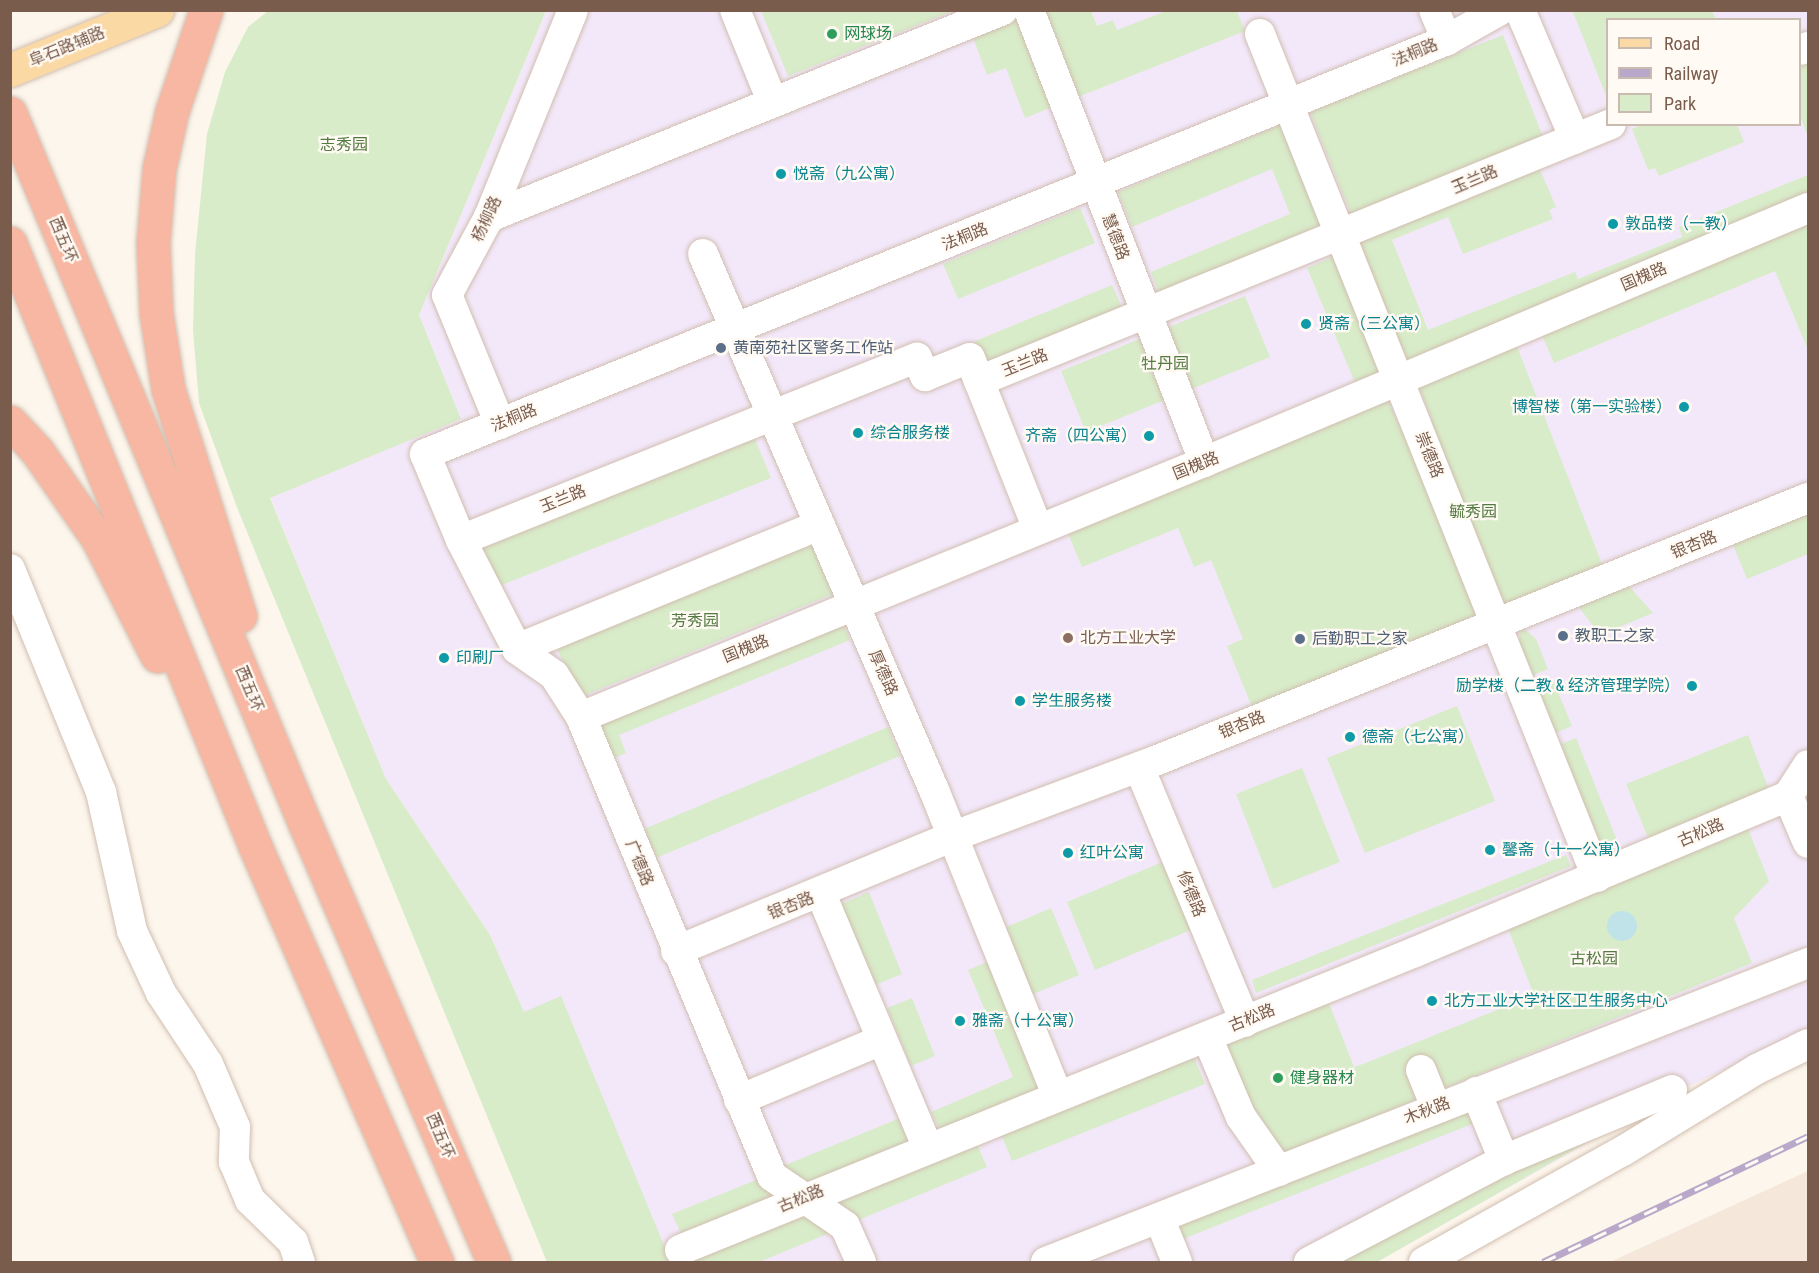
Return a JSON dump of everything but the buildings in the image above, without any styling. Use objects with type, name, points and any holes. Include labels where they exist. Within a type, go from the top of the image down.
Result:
[{"type":"highway","points":[[206,10],[190,57],[159,170],[153,243],[156,313],[168,389],[305,824]]},
{"type":"highway","name":"西五环","points":[[16,127],[305,824],[494,1263]]},
{"type":"highway","points":[[10,243],[255,846],[437,1263]]},
{"type":"highway","points":[[10,422],[37,451],[98,539],[255,846]]},
{"type":"main road","name":"阜石路辅路","points":[[10,70],[157,10]]},
{"type":"street","name":"杨柳路","points":[[500,424],[447,296],[489,217],[573,10]]},
{"type":"street","points":[[735,10],[773,103]]},
{"type":"street","points":[[489,217],[1003,10]]},
{"type":"street","name":"慧德路","points":[[1029,10],[1094,184],[1204,462]]},
{"type":"street","points":[[1434,10],[1447,40]]},
{"type":"street","name":"法桐路","points":[[424,454],[1447,40],[1500,10]]},
{"type":"street","points":[[1520,10],[1575,139]]},
{"type":"street","name":"崇德路","points":[[1260,34],[1343,235],[1597,877]]},
{"type":"street","name":"玉兰路","points":[[461,540],[917,358],[925,376],[970,358],[979,381],[1343,235],[1606,126]]},
{"type":"street","name":"国槐路","points":[[580,717],[1400,381],[1809,208]]},
{"type":"street","name":"厚德路","points":[[704,254],[771,415],[954,836],[1057,1095]]},
{"type":"street","points":[[979,381],[1038,529]]},
{"type":"street","name":"广德路","points":[[424,454],[461,540],[517,649],[554,675],[580,717],[772,1176],[845,1226],[861,1263]]},
{"type":"street","name":"银杏路","points":[[676,951],[821,894],[954,836],[1139,767],[1809,498]]},
{"type":"street","points":[[517,649],[819,525]]},
{"type":"street","points":[[10,568],[101,792],[132,931],[161,993],[208,1064],[235,1127],[234,1162],[250,1200],[293,1242],[300,1263]]},
{"type":"street","points":[[1809,765],[1788,796],[1809,843]]},
{"type":"street","name":"修德路","points":[[1139,767],[1245,1022]]},
{"type":"street","name":"古松路","points":[[680,1250],[804,1197],[1245,1022],[1788,796]]},
{"type":"street","points":[[821,894],[928,1148]]},
{"type":"street","name":"木秋路","points":[[1046,1263],[1113,1251],[1160,1220],[1436,1107],[1809,963]]},
{"type":"street","points":[[1207,1036],[1241,1117],[1279,1171]]},
{"type":"street","points":[[740,1100],[882,1040]]},
{"type":"street","points":[[1424,1263],[1623,1150],[1757,1069],[1809,1044]]},
{"type":"street","points":[[1421,1070],[1436,1107]]},
{"type":"street","points":[[1309,1263],[1504,1160],[1672,1090]]},
{"type":"street","points":[[1476,1092],[1504,1160]]},
{"type":"street","points":[[1160,1220],[1177,1263]]},
{"type":"shaded area","name":"北方工业大学","points":[[546,11],[1808,11],[1808,1030],[1683,1089],[1377,1262],[634,1262],[490,935],[386,779],[270,497],[461,419],[419,315]]},
{"type":"shaded area","points":[[1808,1171],[1808,1262],[1610,1262]]},
{"type":"green space","name":"志秀园","points":[[268,11],[546,11],[419,315],[461,419],[270,498],[386,779],[490,935],[524,1012],[561,996],[671,1262],[547,1262],[238,510],[199,403],[193,330],[195,254],[207,134],[225,72],[248,27]]},
{"type":"green space","name":"网球场","points":[[761,11],[953,11],[788,76]]},
{"type":"green space","points":[[1044,11],[1091,11],[1097,26],[1113,20],[1117,30],[1166,11],[1237,11],[1245,31],[1078,97]]},
{"type":"green space","points":[[1712,11],[1716,18],[1606,18],[1606,95],[1573,12]]},
{"type":"green space","points":[[1021,16],[1055,106],[1025,118],[1006,68],[987,75],[972,35]]},
{"type":"green space","points":[[1503,35],[1543,137],[1351,214],[1310,112]]},
{"type":"green space","points":[[1808,59],[1808,137],[1801,118],[1801,62]]},
{"type":"green space","points":[[1285,123],[1327,223],[1159,293],[1151,272],[1290,214],[1272,169],[1132,227],[1118,192]]},
{"type":"green space","points":[[1639,126],[1737,126],[1744,142],[1659,176],[1655,168],[1648,170],[1632,129]]},
{"type":"green space","points":[[1538,165],[1556,207],[1549,210],[1553,219],[1463,254],[1448,217],[1392,240],[1428,330],[1575,272],[1578,279],[1682,237],[1679,227],[1808,175],[1808,195],[1408,363],[1357,239]]},
{"type":"green space","points":[[1080,208],[1095,243],[958,299],[943,264]]},
{"type":"green space","points":[[1808,221],[1808,350],[1775,271],[1554,363],[1541,333]]},
{"type":"green space","points":[[1337,255],[1388,377],[1358,390],[1307,268]]},
{"type":"green space","points":[[1112,285],[1122,307],[985,364],[975,341]]},
{"type":"green space","name":"牡丹园","points":[[1245,296],[1270,357],[1086,432],[1061,371]]},
{"type":"green space","name":"毓秀园","points":[[1516,344],[1604,569],[1252,707],[1227,646],[1243,639],[1211,560],[1194,567],[1178,528],[1082,567],[1066,529],[1386,396],[1402,432],[1432,420],[1418,385]]},
{"type":"green space","points":[[755,439],[771,478],[502,585],[479,549]]},
{"type":"green space","points":[[1808,509],[1808,554],[1747,579],[1731,540]]},
{"type":"green space","name":"芳秀园","points":[[812,544],[833,594],[578,698],[557,648]]},
{"type":"green space","points":[[1628,585],[1653,613],[1600,635],[1577,605]]},
{"type":"green space","points":[[842,621],[850,640],[619,735],[626,753],[607,761],[592,723]]},
{"type":"green space","points":[[1521,626],[1536,639],[1548,669],[1531,676],[1519,647]]},
{"type":"green space","points":[[1553,680],[1572,726],[1549,736],[1530,689]]},
{"type":"green space","points":[[1457,706],[1495,801],[1365,853],[1327,758]]},
{"type":"green space","points":[[888,727],[900,756],[656,858],[644,829]]},
{"type":"green space","points":[[1748,735],[1770,792],[1649,840],[1626,784]]},
{"type":"green space","points":[[1576,738],[1621,850],[1598,860],[1553,747]]},
{"type":"green space","points":[[1302,768],[1340,862],[1273,889],[1236,794]]},
{"type":"green space","name":"古松园","points":[[1748,829],[1769,881],[1734,918],[1752,963],[1280,1155],[1250,1114],[1220,1041],[1327,998],[1354,1067],[1363,1064],[1534,995],[1507,926]]},
{"type":"green space","points":[[1566,855],[1571,866],[1256,993],[1252,980]]},
{"type":"green space","points":[[1165,861],[1193,929],[1095,970],[1067,902]]},
{"type":"green space","points":[[869,892],[902,974],[875,985],[841,904]]},
{"type":"green space","points":[[1051,908],[1079,975],[1031,995],[1004,928]]},
{"type":"green space","points":[[994,959],[1047,1090],[941,1132],[931,1112],[1013,1077],[968,970]]},
{"type":"green space","points":[[912,998],[935,1056],[911,1066],[887,1008]]},
{"type":"green space","points":[[1192,1053],[1205,1084],[1012,1161],[999,1129]]},
{"type":"green space","points":[[1665,1098],[1377,1262],[1326,1262]]},
{"type":"green space","points":[[1470,1104],[1477,1122],[1183,1239],[1176,1222]]},
{"type":"green space","points":[[900,1118],[912,1145],[812,1185],[783,1166]]},
{"type":"green space","points":[[974,1137],[987,1167],[856,1221],[826,1198]]},
{"type":"green space","points":[[756,1180],[781,1198],[683,1238],[672,1214]]},
{"type":"green space","points":[[799,1211],[832,1232],[759,1262],[692,1262],[689,1255]]},
{"type":"water","points":[[1622,911],[1632,916],[1637,926],[1632,936],[1622,941],[1612,936],[1607,926],[1612,916]]},
{"type":"railway","points":[[1543,1262],[1808,1136]]},
{"type":"place","name":"网球场","points":[[832,34]]},
{"type":"place","name":"悦斋（九公寓）","points":[[781,174]]},
{"type":"place","name":"敦品楼（一教）","points":[[1613,224]]},
{"type":"place","name":"贤斋（三公寓）","points":[[1306,324]]},
{"type":"place","name":"黄南苑社区警务工作站","points":[[721,348]]},
{"type":"place","name":"博智楼（第一实验楼）","points":[[1684,407]]},
{"type":"place","name":"综合服务楼","points":[[858,433]]},
{"type":"place","name":"齐斋（四公寓）","points":[[1149,436]]},
{"type":"place","name":"教职工之家","points":[[1563,636]]},
{"type":"place","name":"北方工业大学","points":[[1068,638]]},
{"type":"place","name":"后勤职工之家","points":[[1300,639]]},
{"type":"place","name":"印刷厂","points":[[444,658]]},
{"type":"place","name":"励学楼（二教 & 经济管理学院）","points":[[1692,686]]},
{"type":"place","name":"学生服务楼","points":[[1020,701]]},
{"type":"place","name":"德斋（七公寓）","points":[[1350,737]]},
{"type":"place","name":"馨斋（十一公寓）","points":[[1490,850]]},
{"type":"place","name":"红叶公寓","points":[[1068,853]]},
{"type":"place","name":"北方工业大学社区卫生服务中心","points":[[1432,1001]]},
{"type":"place","name":"雅斋（十公寓）","points":[[960,1021]]},
{"type":"place","name":"健身器材","points":[[1278,1078]]}]
